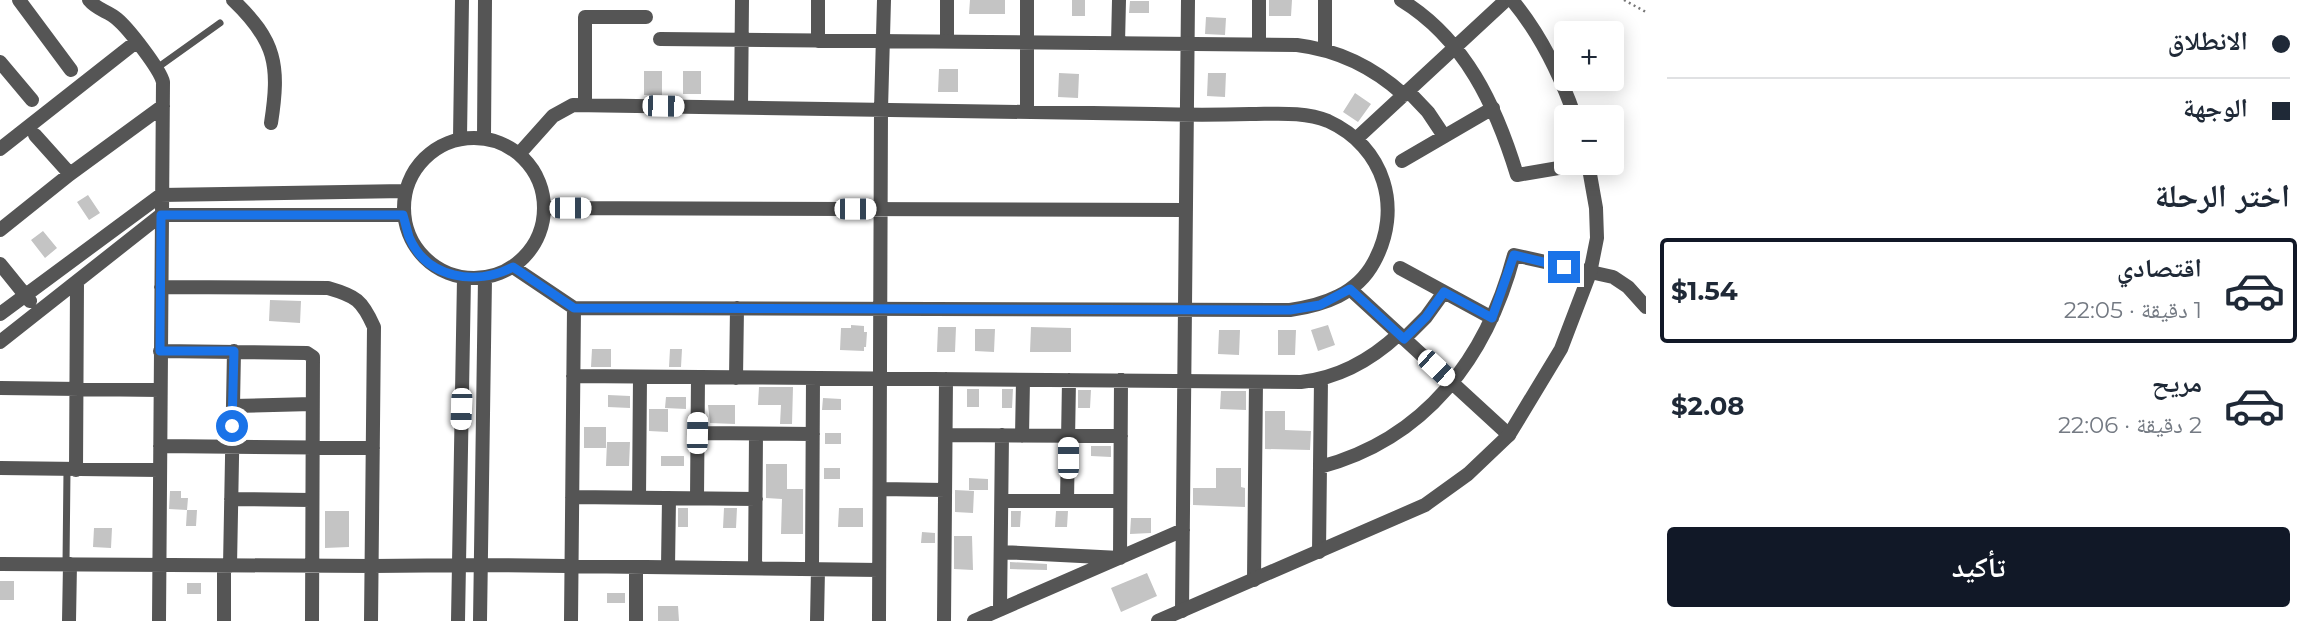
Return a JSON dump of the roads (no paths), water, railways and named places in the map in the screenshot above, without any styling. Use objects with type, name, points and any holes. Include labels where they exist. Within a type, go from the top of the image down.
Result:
[{"type":"street","points":[[19,0],[71,70]]},
{"type":"street","points":[[89,0],[119,20],[157,68],[163,82],[159,621]]},
{"type":"street","points":[[233,0],[263,33],[271,50],[274,85],[271,124]]},
{"type":"street","points":[[460,138],[462,0]]},
{"type":"street","points":[[484,137],[485,0]]},
{"type":"street","points":[[741,107],[742,0]]},
{"type":"street","points":[[818,0],[818,41]]},
{"type":"street","points":[[879,621],[881,109],[884,0]]},
{"type":"street","points":[[947,0],[947,42]]},
{"type":"street","points":[[1027,0],[1027,112]]},
{"type":"street","points":[[1118,43],[1119,0]]},
{"type":"street","points":[[1182,611],[1188,0]]},
{"type":"street","points":[[1259,0],[1259,44]]},
{"type":"street","points":[[1325,0],[1325,50]]},
{"type":"street","points":[[1401,0],[1427,18],[1455,46],[1493,108],[1517,175],[1554,169]]},
{"type":"street","points":[[1356,139],[1506,0]]},
{"type":"street","points":[[1512,0],[1531,23],[1549,55],[1570,105]]},
{"type":"street","points":[[585,106],[585,17],[646,17]]},
{"type":"street","points":[[660,39],[1297,45],[1325,50],[1368,67],[1428,112],[1444,136]]},
{"type":"street","points":[[0,149],[136,42]]},
{"type":"street","points":[[0,62],[32,100]]},
{"type":"street","points":[[513,267],[574,308],[1290,310],[1320,305],[1350,289],[1369,271],[1383,245],[1389,215],[1385,185],[1373,158],[1356,139],[1326,120],[1297,114],[1187,115],[573,105],[553,116],[519,154]]},
{"type":"street","points":[[0,230],[70,174],[163,106]]},
{"type":"street","points":[[1402,161],[1493,108]]},
{"type":"street","points":[[35,135],[70,174]]},
{"type":"street","points":[[484,137],[500,142],[530,165],[541,185],[544,208],[541,231],[530,251],[513,267],[485,278],[464,278],[442,271],[423,257],[410,238],[403,215],[405,191],[412,173],[424,157],[441,145],[460,138],[484,137]]},
{"type":"street","points":[[1158,621],[1426,505],[1468,474],[1509,435],[1561,349],[1590,273],[1597,239],[1596,208],[1590,175]]},
{"type":"street","points":[[0,314],[161,195],[405,191]]},
{"type":"street","points":[[544,208],[1186,210]]},
{"type":"street","points":[[0,342],[161,215],[403,215]]},
{"type":"street","points":[[1320,467],[1357,455],[1392,437],[1424,412],[1452,383],[1474,352],[1492,318],[1514,255],[1613,277],[1628,287],[1646,307]]},
{"type":"street","points":[[0,264],[38,312]]},
{"type":"street","points":[[1400,268],[1492,318]]},
{"type":"street","points":[[458,621],[464,278]]},
{"type":"street","points":[[480,621],[485,278]]},
{"type":"street","points":[[72,470],[77,282]]},
{"type":"street","points":[[161,287],[328,288],[351,295],[366,309],[374,327],[371,621]]},
{"type":"street","points":[[1350,289],[1509,435]]},
{"type":"street","points":[[573,376],[1301,382],[1321,379],[1364,361],[1402,337],[1426,317],[1444,292]]},
{"type":"street","points":[[571,621],[574,308]]},
{"type":"street","points":[[736,378],[737,308]]},
{"type":"street","points":[[160,351],[310,354],[313,360],[312,621]]},
{"type":"street","points":[[224,621],[231,499],[234,351]]},
{"type":"street","points":[[639,498],[640,377]]},
{"type":"street","points":[[697,498],[698,377]]},
{"type":"street","points":[[813,378],[817,621]]},
{"type":"street","points":[[944,621],[946,379]]},
{"type":"street","points":[[1319,552],[1321,379]]},
{"type":"street","points":[[1022,436],[1023,380]]},
{"type":"street","points":[[1068,501],[1069,380]]},
{"type":"street","points":[[1120,558],[1121,380]]},
{"type":"street","points":[[1254,580],[1256,382]]},
{"type":"street","points":[[0,388],[160,390]]},
{"type":"street","points":[[233,406],[313,404]]},
{"type":"street","points":[[697,433],[813,434]]},
{"type":"street","points":[[755,568],[757,433]]},
{"type":"street","points":[[946,435],[1121,436]]},
{"type":"street","points":[[1000,609],[1002,435]]},
{"type":"street","points":[[160,446],[373,448]]},
{"type":"street","points":[[0,468],[159,470]]},
{"type":"street","points":[[880,489],[945,489]]},
{"type":"street","points":[[572,497],[756,499]]},
{"type":"street","points":[[668,567],[669,498]]},
{"type":"street","points":[[231,499],[311,500]]},
{"type":"street","points":[[1002,500],[1120,501]]},
{"type":"street","points":[[974,621],[1183,530]]},
{"type":"street","points":[[1001,552],[1120,558]]},
{"type":"street","points":[[0,564],[481,565],[879,570]]},
{"type":"street","points":[[68,565],[69,621]]},
{"type":"street","points":[[636,567],[636,621]]},
{"type":"lane","points":[[157,68],[220,23]]},
{"type":"lane","points":[[68,565],[72,470]]}]
